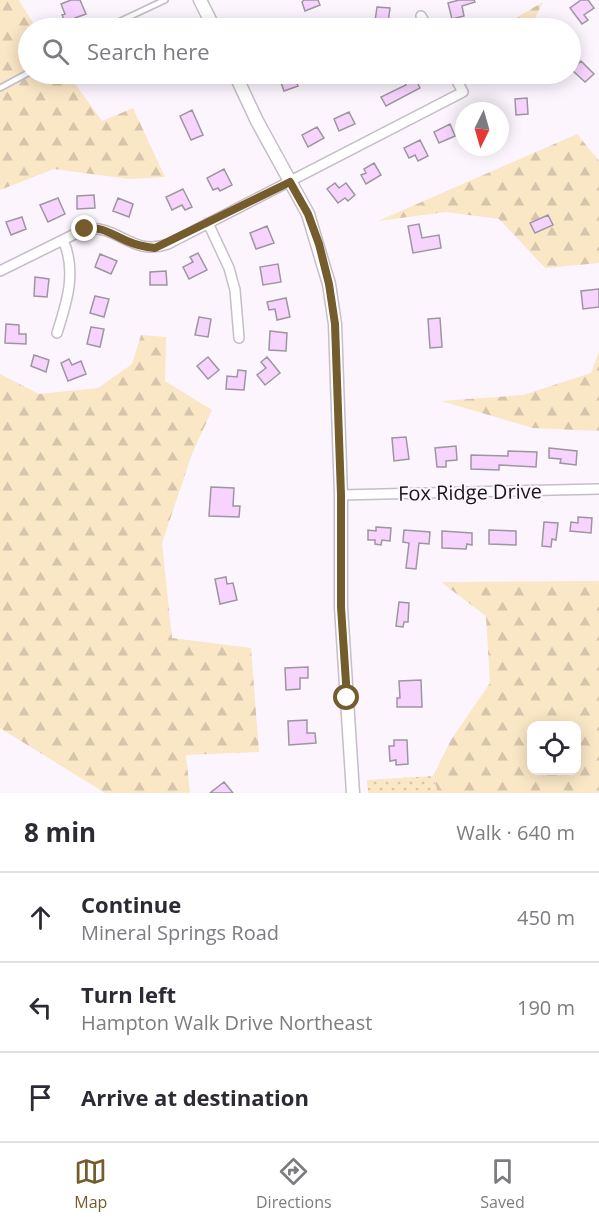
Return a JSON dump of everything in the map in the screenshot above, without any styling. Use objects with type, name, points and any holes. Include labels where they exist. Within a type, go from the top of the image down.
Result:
[{"type":"street","points":[[200,0],[209,18]]},
{"type":"street","points":[[240,84],[257,121],[308,214],[329,284],[335,324],[341,495],[341,607],[353,793]]},
{"type":"street","points":[[0,272],[85,229],[96,227],[141,246],[155,248],[290,182],[463,92],[459,84]]},
{"type":"street","points":[[208,223],[229,268],[236,290],[239,338]]},
{"type":"street","points":[[57,333],[68,298],[70,271],[67,249],[63,240]]},
{"type":"street","name":"Fox Ridge Drive","points":[[341,495],[599,489]]},
{"type":"lane","points":[[127,18],[165,0]]},
{"type":"lane","points":[[0,88],[18,78]]},
{"type":"green space","points":[[0,0],[19,0],[30,18],[18,18],[18,84],[75,84],[102,121],[133,108],[165,177],[129,179],[54,169],[0,190]]},
{"type":"green space","points":[[543,2],[535,18],[516,18]]},
{"type":"green space","points":[[577,134],[599,161],[599,263],[545,268],[499,219],[446,212],[378,221]]},
{"type":"green space","points":[[141,335],[166,337],[165,381],[212,410],[192,454],[162,543],[172,638],[251,648],[259,752],[186,755],[190,793],[105,793],[0,728],[0,374],[39,394],[98,388],[132,364]]},
{"type":"green space","points":[[599,352],[599,431],[533,428],[441,401],[523,395],[591,373]]},
{"type":"green space","points":[[599,581],[599,793],[438,793],[433,776],[451,740],[490,683],[486,616],[441,582]]},
{"type":"green space","points":[[433,776],[438,793],[368,793],[367,780]]},
{"type":"building","points":[[71,0],[80,0],[86,14],[75,18],[63,18],[62,15],[65,14],[61,4]]},
{"type":"building","points":[[318,0],[320,5],[305,11],[302,2]]},
{"type":"building","points":[[459,0],[474,0],[475,2],[462,6],[464,16],[456,18],[452,18],[448,3]]},
{"type":"building","points":[[581,0],[588,0],[594,8],[584,15],[588,20],[582,24],[581,18],[578,18],[570,8]]},
{"type":"building","points":[[377,7],[390,8],[389,18],[375,18]]},
{"type":"building","points":[[581,61],[594,74],[585,82],[581,78]]},
{"type":"building","points":[[282,84],[297,84],[298,86],[284,91]]},
{"type":"building","points":[[418,84],[420,88],[386,106],[381,97],[406,85]]},
{"type":"building","points":[[527,98],[528,114],[516,115],[515,99]]},
{"type":"building","points":[[192,110],[203,135],[191,140],[180,116]]},
{"type":"building","points":[[349,112],[355,124],[339,131],[334,119]]},
{"type":"building","points":[[450,124],[455,136],[439,143],[434,132]]},
{"type":"building","points":[[317,127],[324,138],[308,147],[302,135]]},
{"type":"building","points":[[420,140],[428,156],[418,161],[415,155],[409,158],[404,148]]},
{"type":"building","points":[[374,163],[381,175],[366,184],[361,175],[366,173],[364,169]]},
{"type":"building","points":[[224,169],[232,185],[220,191],[218,188],[213,190],[207,178]]},
{"type":"building","points":[[335,183],[339,188],[346,183],[355,195],[348,201],[345,198],[338,203],[327,189]]},
{"type":"building","points":[[183,189],[192,207],[185,210],[182,205],[172,210],[166,197]]},
{"type":"building","points":[[94,195],[95,208],[77,209],[77,196]]},
{"type":"building","points":[[58,198],[65,214],[48,222],[40,205]]},
{"type":"building","points":[[118,198],[133,204],[129,217],[113,211]]},
{"type":"building","points":[[548,215],[553,225],[535,233],[530,223]]},
{"type":"building","points":[[22,217],[26,229],[11,235],[6,222]]},
{"type":"building","points":[[419,224],[422,238],[439,235],[441,248],[413,253],[408,226]]},
{"type":"building","points":[[267,226],[274,243],[256,249],[250,233]]},
{"type":"building","points":[[198,253],[207,270],[189,279],[183,267],[193,262],[190,257]]},
{"type":"building","points":[[100,254],[117,261],[111,274],[95,267]]},
{"type":"building","points":[[278,264],[281,282],[263,285],[260,267]]},
{"type":"building","points":[[166,271],[167,285],[150,285],[150,272]]},
{"type":"building","points":[[35,277],[49,279],[47,297],[34,296]]},
{"type":"building","points":[[599,289],[599,307],[583,309],[581,291]]},
{"type":"building","points":[[95,296],[109,299],[104,317],[90,313]]},
{"type":"building","points":[[286,298],[290,317],[277,320],[275,309],[269,310],[267,302]]},
{"type":"building","points":[[199,317],[211,319],[208,337],[195,335]]},
{"type":"building","points":[[440,318],[442,347],[430,348],[428,319]]},
{"type":"building","points":[[6,324],[19,325],[19,334],[26,334],[26,344],[5,343]]},
{"type":"building","points":[[91,327],[104,329],[100,347],[87,344]]},
{"type":"building","points":[[270,331],[287,333],[286,351],[269,350]]},
{"type":"building","points":[[34,355],[49,360],[46,372],[31,366]]},
{"type":"building","points":[[208,357],[219,370],[208,379],[197,366]]},
{"type":"building","points":[[267,357],[280,373],[265,385],[257,375],[266,368],[261,362]]},
{"type":"building","points":[[69,359],[72,365],[81,361],[86,374],[68,381],[61,363]]},
{"type":"building","points":[[238,370],[246,371],[244,390],[226,389],[227,376],[237,377]]},
{"type":"building","points":[[406,437],[409,459],[394,461],[392,438]]},
{"type":"building","points":[[456,446],[457,460],[446,461],[446,467],[437,467],[435,448]]},
{"type":"building","points":[[549,448],[577,451],[576,465],[560,463],[561,459],[549,458]]},
{"type":"building","points":[[508,451],[537,452],[536,467],[499,465],[499,470],[471,469],[471,455],[508,456]]},
{"type":"building","points":[[211,487],[234,488],[233,506],[240,506],[239,517],[209,516]]},
{"type":"building","points":[[578,517],[592,518],[591,533],[570,531],[571,522],[578,523]]},
{"type":"building","points":[[544,522],[558,523],[556,540],[552,539],[551,547],[542,546]]},
{"type":"building","points":[[376,527],[391,528],[390,541],[382,540],[381,545],[375,544],[375,540],[368,540],[368,530],[376,531]]},
{"type":"building","points":[[404,530],[430,532],[429,544],[419,543],[416,569],[406,568],[409,543],[403,542]]},
{"type":"building","points":[[489,530],[516,531],[516,545],[489,544]]},
{"type":"building","points":[[442,531],[472,533],[472,545],[467,544],[466,549],[442,548]]},
{"type":"building","points":[[226,577],[227,584],[233,583],[237,600],[220,604],[215,579]]},
{"type":"building","points":[[399,602],[409,603],[408,622],[404,622],[403,627],[396,626]]},
{"type":"building","points":[[308,667],[308,678],[300,678],[300,689],[286,690],[285,668]]},
{"type":"building","points":[[421,680],[422,707],[397,707],[397,698],[400,698],[399,681]]},
{"type":"building","points":[[307,720],[307,733],[315,733],[316,743],[289,745],[288,721]]},
{"type":"building","points":[[394,740],[407,740],[408,764],[396,765],[396,760],[390,761],[389,746],[394,746]]},
{"type":"building","points":[[224,782],[233,793],[210,793]]},
{"type":"route","points":[[85,229],[96,227],[107,230],[126,241],[155,248],[168,244],[290,182],[308,214],[325,264],[335,324],[341,495],[341,607],[347,698]]}]
